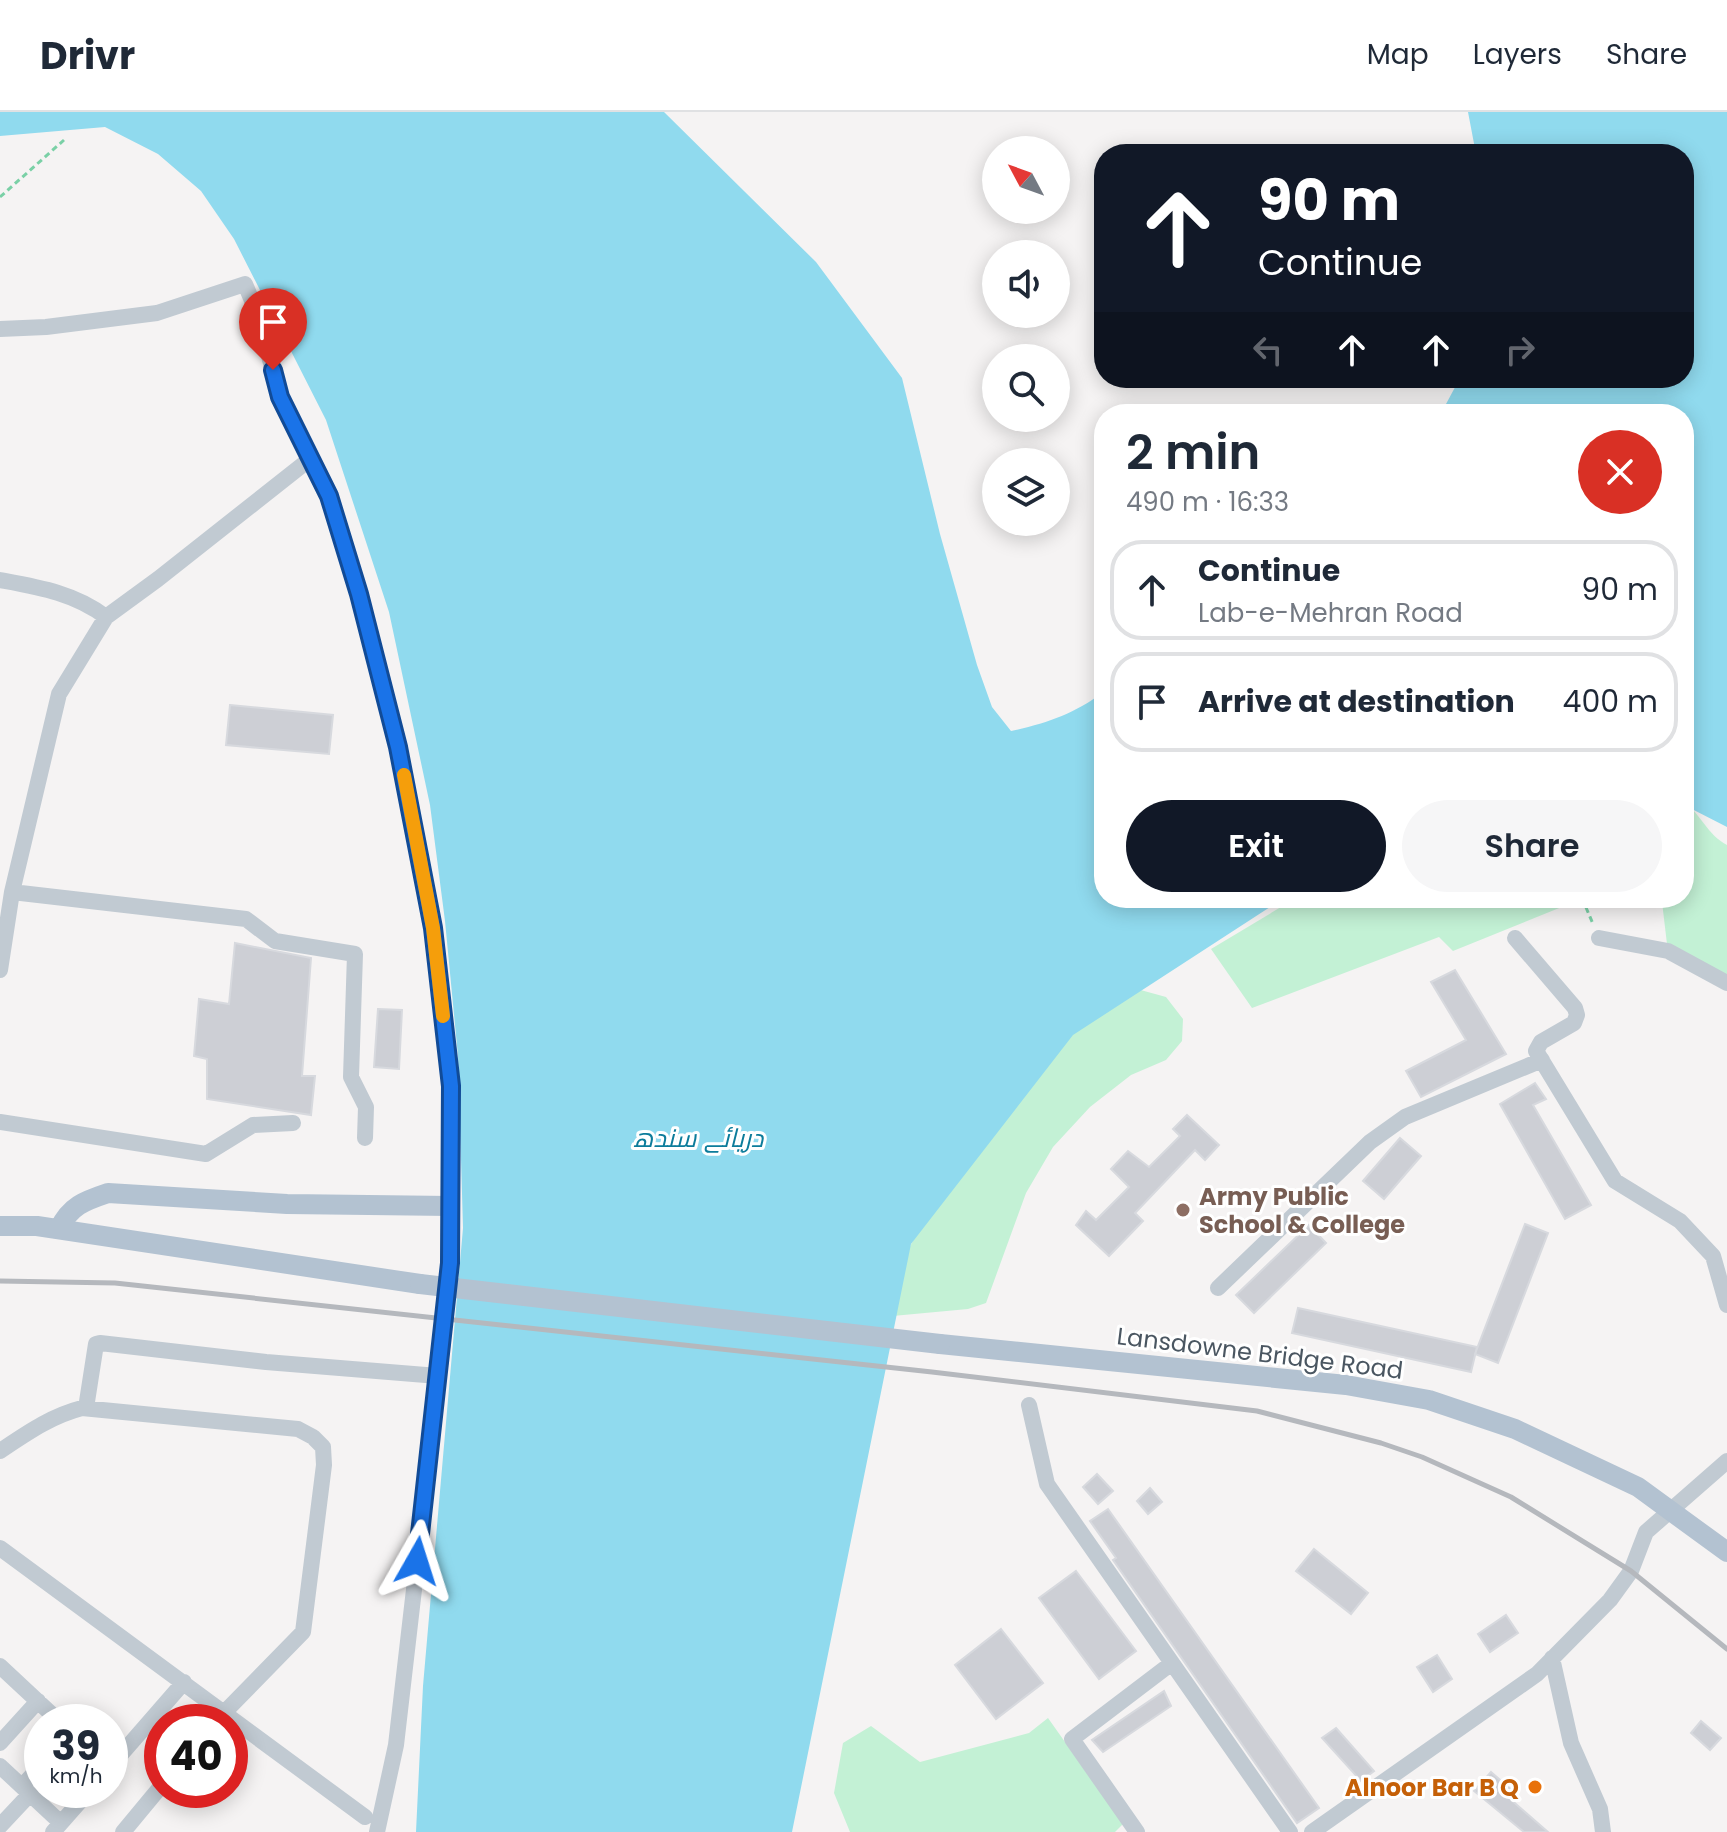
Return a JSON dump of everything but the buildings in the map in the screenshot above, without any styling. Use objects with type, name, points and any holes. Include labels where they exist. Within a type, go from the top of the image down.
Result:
[{"type":"main road","points":[[59,1229],[67,1212],[82,1201],[108,1193],[287,1204],[450,1206]]},
{"type":"main road","name":"Lansdowne Bridge Road","points":[[0,1226],[59,1229],[420,1284],[940,1344],[1346,1385],[1429,1400],[1515,1429],[1638,1487],[1727,1552]]},
{"type":"street","points":[[0,329],[46,327],[157,313],[245,284],[258,315],[280,397],[329,496],[359,594],[398,747],[431,913],[451,1086],[450,1263],[396,1745],[377,1832]]},
{"type":"street","points":[[0,970],[12,892],[59,694],[106,617],[310,459]]},
{"type":"street","points":[[0,580],[51,590],[89,604],[106,617]]},
{"type":"street","points":[[12,892],[246,919],[275,941],[355,954],[351,1077],[366,1107],[365,1138]]},
{"type":"street","points":[[1515,938],[1575,1008],[1577,1015],[1574,1023],[1541,1042],[1536,1051],[1615,1181],[1680,1221],[1720,1254],[1727,1305]]},
{"type":"street","points":[[1599,938],[1668,951],[1727,983]]},
{"type":"street","points":[[1218,1288],[1370,1142],[1405,1117],[1542,1060]]},
{"type":"street","points":[[0,1122],[206,1154],[253,1125],[293,1123]]},
{"type":"street","points":[[86,1408],[96,1344],[100,1343],[266,1362],[438,1376]]},
{"type":"street","points":[[1029,1405],[1047,1484],[1290,1832]]},
{"type":"street","points":[[0,1451],[49,1419],[86,1408],[298,1429],[323,1447],[324,1465],[303,1632],[232,1704]]},
{"type":"street","points":[[1312,1832],[1537,1674],[1610,1600],[1631,1571],[1646,1532],[1727,1461]]},
{"type":"street","points":[[0,1548],[184,1682],[206,1704]]},
{"type":"street","points":[[1552,1658],[1571,1743],[1600,1809],[1603,1832]]},
{"type":"street","points":[[1137,1832],[1072,1739],[1172,1663]]},
{"type":"street","points":[[0,1666],[41,1704]]},
{"type":"street","points":[[128,1746],[184,1682]]},
{"type":"street","points":[[0,1743],[38,1701]]},
{"type":"street","points":[[248,1737],[365,1817]]},
{"type":"street","points":[[0,1766],[24,1788]]},
{"type":"street","points":[[0,1826],[24,1793]]},
{"type":"street","points":[[123,1832],[144,1807]]},
{"type":"street","points":[[41,1808],[57,1828],[74,1808]]},
{"type":"path","points":[[0,197],[64,140]]},
{"type":"path","points":[[1586,908],[1599,938]]},
{"type":"green space","points":[[1694,811],[1727,845],[1727,976],[1667,944],[1663,908],[1694,908]]},
{"type":"green space","points":[[1279,908],[1559,908],[1453,951],[1439,937],[1252,1008],[1211,949]]},
{"type":"green space","points":[[1126,986],[1166,997],[1183,1019],[1182,1041],[1166,1060],[1131,1075],[1090,1107],[1053,1147],[1026,1193],[986,1303],[968,1309],[871,1318],[988,1103]]},
{"type":"green space","points":[[1048,1718],[1123,1824],[1115,1832],[850,1832],[834,1793],[843,1743],[871,1726],[920,1762],[1029,1733]]},
{"type":"water","name":"دریائے سندھ","points":[[0,112],[664,112],[816,262],[902,378],[940,534],[992,707],[1011,731],[1060,717],[1094,698],[1094,908],[1269,908],[1073,1035],[911,1244],[792,1832],[416,1832],[423,1686],[463,1228],[458,1056],[445,921],[430,805],[389,612],[326,420],[234,239],[201,191],[158,154],[105,127],[0,136]]},
{"type":"water","points":[[1468,112],[1727,112],[1727,827],[1694,810],[1694,404],[1446,404],[1455,388],[1694,388],[1694,144],[1474,144]]},
{"type":"railway","points":[[0,1281],[115,1283],[932,1372],[1257,1411],[1381,1443],[1422,1457],[1511,1497],[1631,1571],[1727,1649]]},
{"type":"slow traffic","points":[[404,775],[433,928],[443,1016]]},
{"type":"place","name":"Army Public School & College","points":[[1183,1210]]},
{"type":"place","name":"Alnoor Bar B Q","points":[[1535,1787]]},
{"type":"route","points":[[273,370],[280,397],[329,496],[359,594],[398,747],[433,928],[451,1086],[450,1263],[417,1561]]}]
